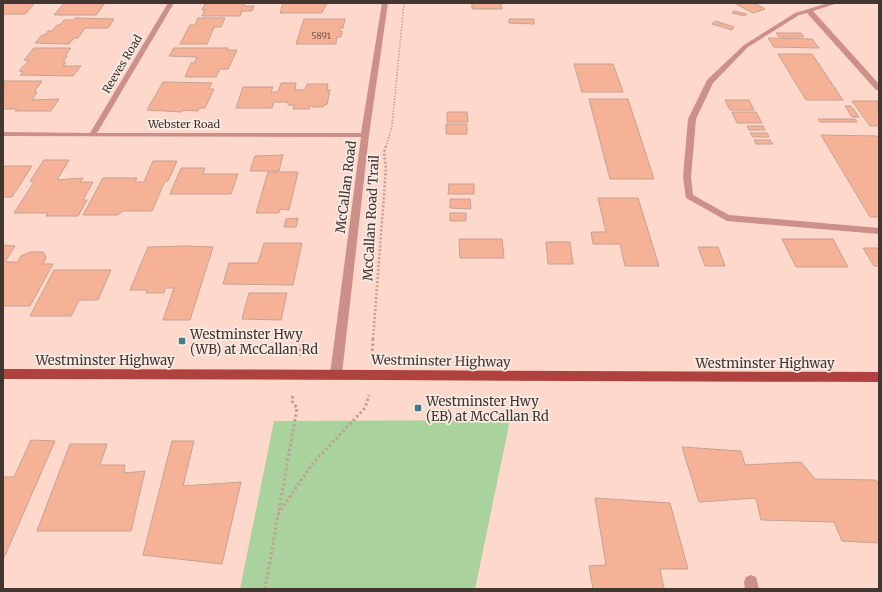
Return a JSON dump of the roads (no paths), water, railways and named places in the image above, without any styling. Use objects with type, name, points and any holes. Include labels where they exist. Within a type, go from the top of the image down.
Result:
[{"type":"main road","name":"Westminster Highway","points":[[3,374],[336,374],[516,377],[879,377]]},
{"type":"street","name":"Reeves Road","points":[[92,135],[171,3]]},
{"type":"street","name":"McCallan Road","points":[[336,374],[365,135],[385,3]]},
{"type":"street","points":[[835,3],[797,14],[746,46],[710,82],[692,120],[687,177],[689,196],[727,218],[879,231]]},
{"type":"street","points":[[808,11],[879,88]]},
{"type":"street","name":"Webster Road","points":[[3,134],[365,135]]},
{"type":"place","name":"Westminster Hwy (WB) at McCallan Rd","points":[[182,341]]},
{"type":"place","name":"Westminster Hwy (EB) at McCallan Rd","points":[[418,408]]}]
